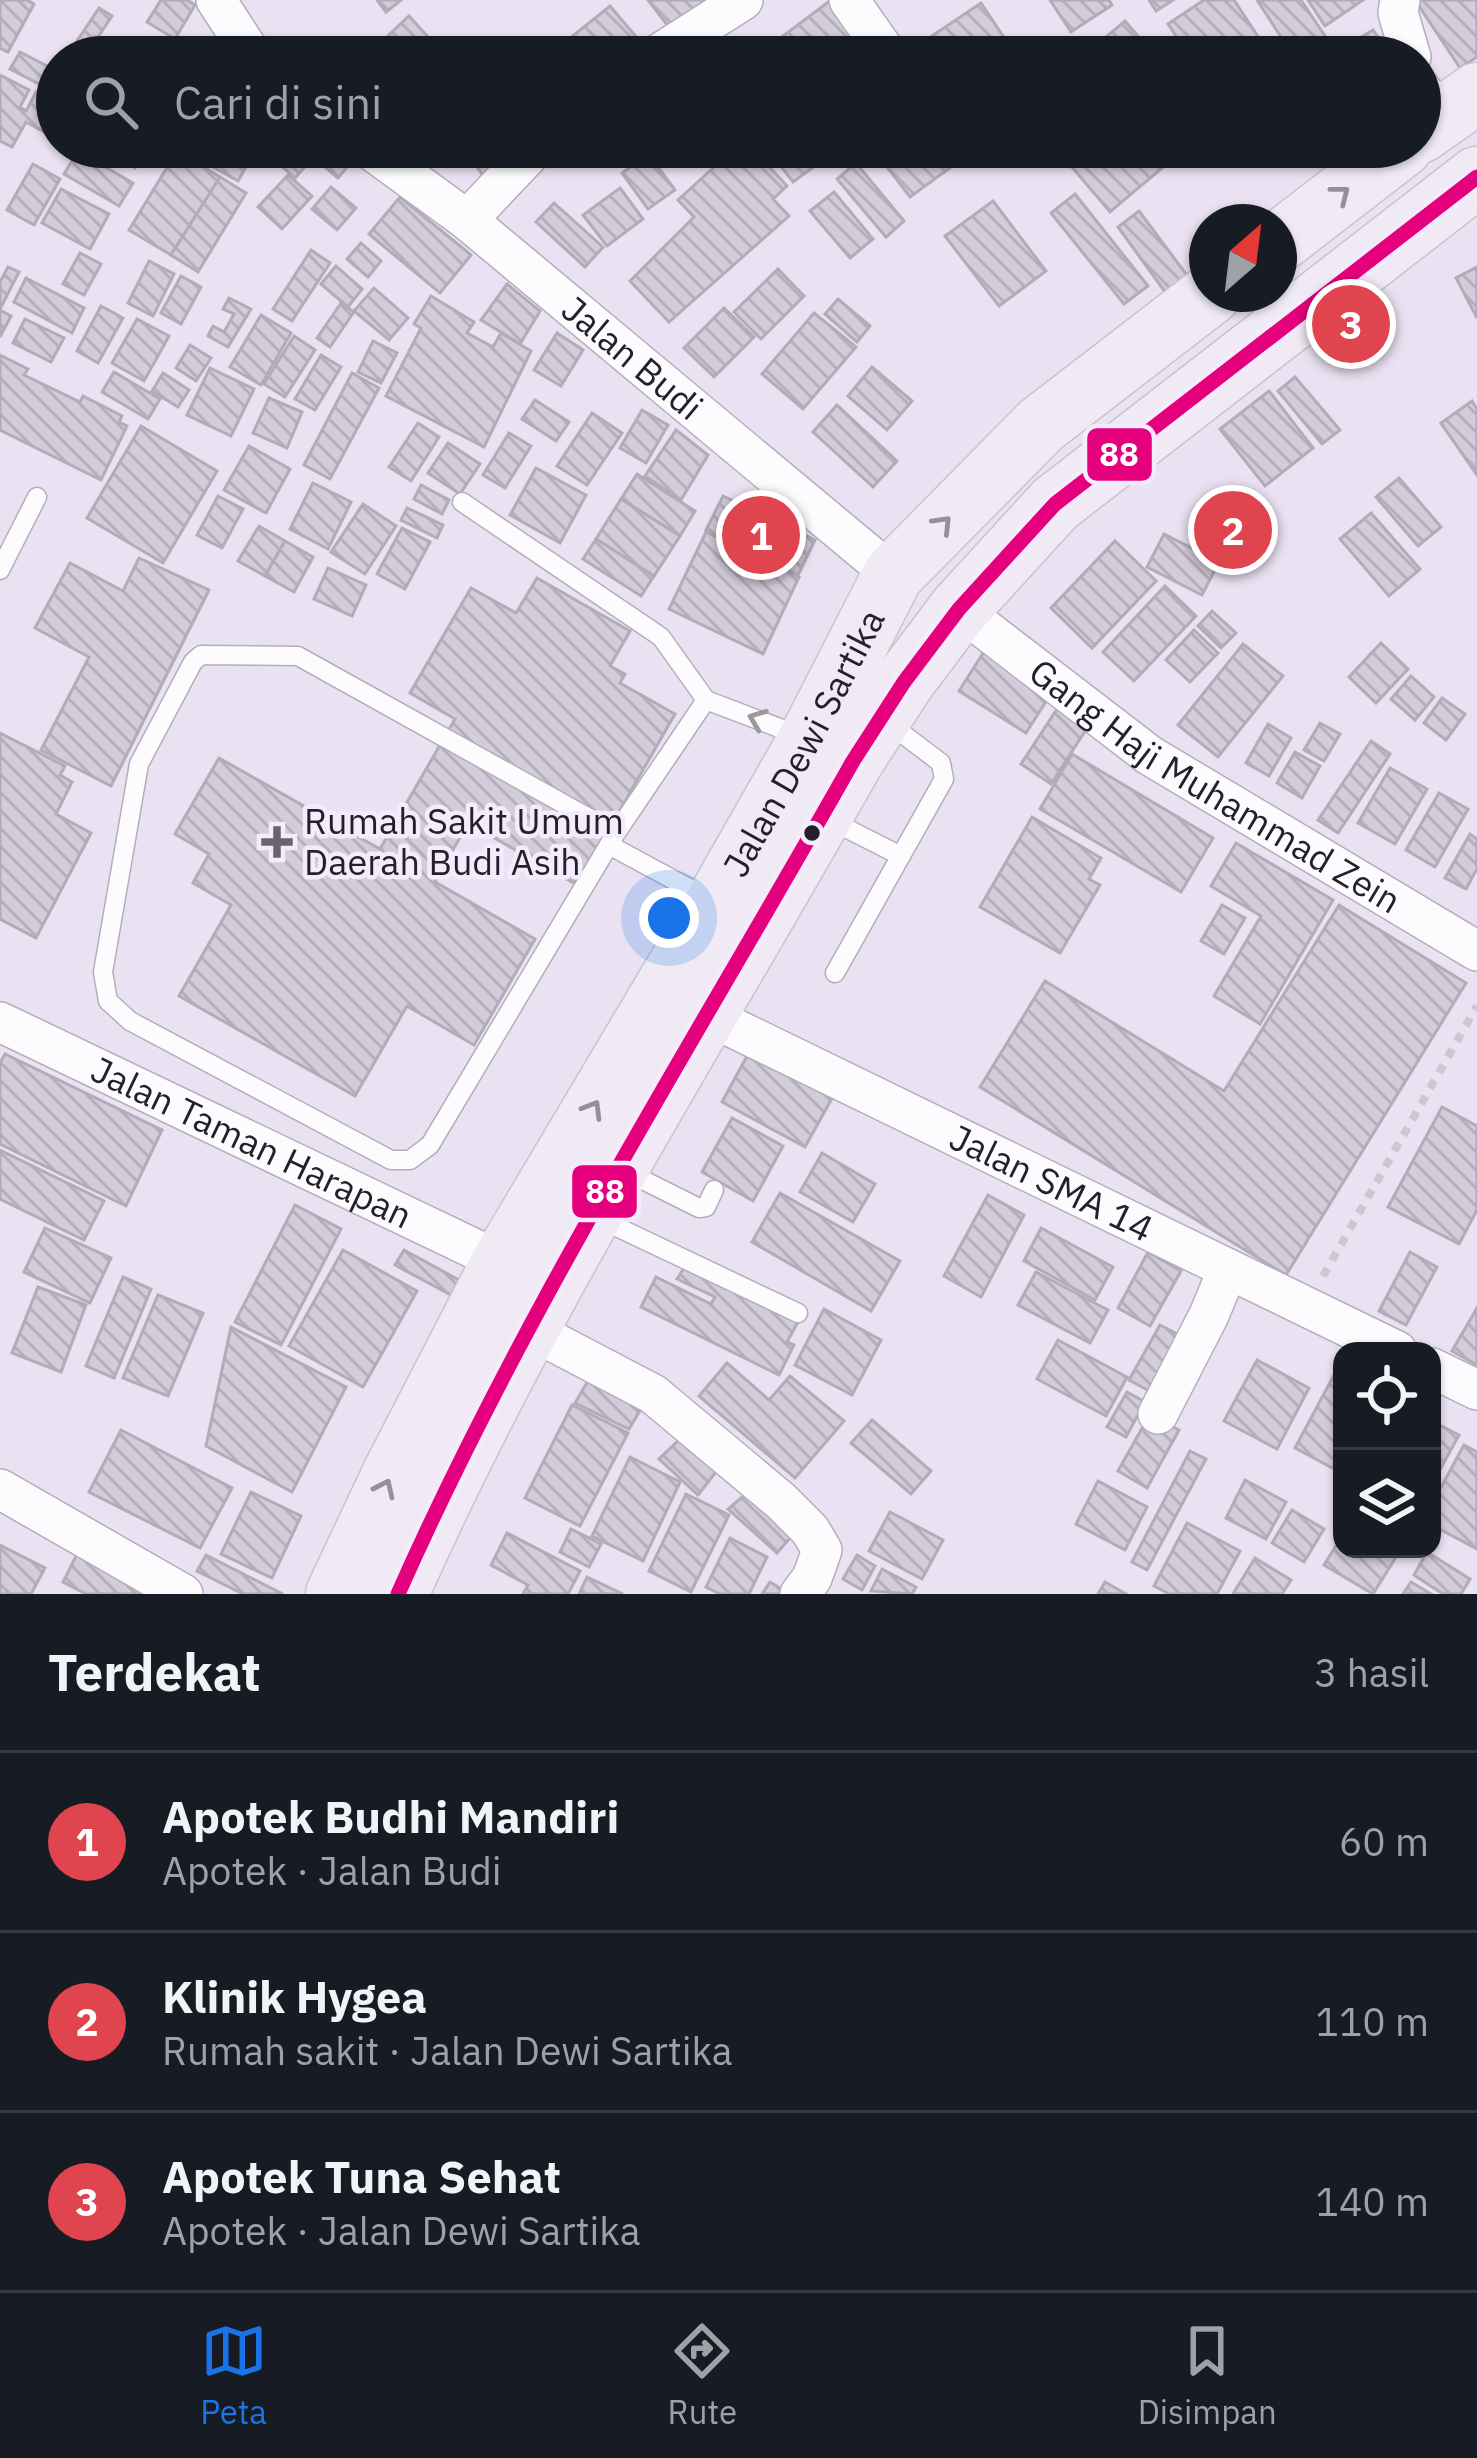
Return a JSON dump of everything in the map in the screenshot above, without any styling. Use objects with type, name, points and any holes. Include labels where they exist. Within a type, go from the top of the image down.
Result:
[{"type":"main road","points":[[1297,227],[1369,168]]},
{"type":"main road","name":"Jalan Dewi Sartika","points":[[398,1594],[442,1496],[529,1329],[880,718],[959,609],[1055,504],[1477,177]]},
{"type":"main road","name":"Jalan Dewi Sartika","points":[[336,1594],[392,1473],[502,1262],[716,902],[893,575],[1041,424],[1189,311]]},
{"type":"street","points":[[687,36],[743,0]]},
{"type":"street","points":[[849,0],[874,36]]},
{"type":"street","points":[[1400,0],[1398,13],[1405,36]]},
{"type":"street","points":[[220,1],[241,36]]},
{"type":"street","name":"Jalan Budi","points":[[396,168],[466,220],[893,575]]},
{"type":"street","points":[[466,220],[516,168]]},
{"type":"street","name":"Gang Haji Muhammad Zein","points":[[959,609],[1149,755],[1477,951]]},
{"type":"street","name":"Jalan SMA 14","points":[[709,1016],[1377,1342]]},
{"type":"street","name":"Jalan Taman Harapan","points":[[0,1022],[502,1262]]},
{"type":"street","points":[[1158,1414],[1210,1315],[1228,1269]]},
{"type":"street","points":[[529,1329],[653,1394],[810,1529],[822,1550],[800,1594]]},
{"type":"street","points":[[1441,1372],[1477,1390]]},
{"type":"street","points":[[0,1490],[183,1594]]},
{"type":"lane","points":[[0,570],[37,497]]},
{"type":"lane","points":[[462,502],[661,637],[706,700],[808,739]]},
{"type":"lane","points":[[706,700],[613,839],[430,1145],[410,1160],[391,1160],[130,1021],[109,1001],[103,973],[139,764],[201,655],[298,656],[613,839],[716,902]]},
{"type":"lane","points":[[835,974],[944,779],[941,764],[880,718]]},
{"type":"lane","points":[[822,816],[901,856]]},
{"type":"lane","points":[[607,1193],[702,1209],[714,1190]]},
{"type":"lane","points":[[607,1193],[798,1313]]},
{"type":"path","points":[[1305,1307],[1477,1006]]},
{"type":"building","points":[[0,0],[34,4],[8,52],[0,48]]},
{"type":"building","points":[[161,0],[187,0],[195,5],[177,36],[147,22]]},
{"type":"building","points":[[377,0],[401,0],[386,12]]},
{"type":"building","points":[[648,0],[706,0],[707,2],[671,30]]},
{"type":"building","points":[[831,0],[866,35],[865,36],[783,36]]},
{"type":"building","points":[[1050,0],[1109,0],[1112,5],[1071,32]]},
{"type":"building","points":[[1149,0],[1173,0],[1156,11]]},
{"type":"building","points":[[1204,0],[1234,0],[1258,36],[1176,36],[1168,24]]},
{"type":"building","points":[[1257,0],[1301,0],[1325,36],[1280,36]]},
{"type":"building","points":[[1308,0],[1363,0],[1325,26]]},
{"type":"building","points":[[1415,0],[1477,0],[1477,57],[1460,68]]},
{"type":"building","points":[[981,3],[1003,36],[932,36]]},
{"type":"building","points":[[610,6],[635,36],[573,36]]},
{"type":"building","points":[[99,8],[112,16],[99,36],[80,36]]},
{"type":"building","points":[[409,16],[427,36],[388,36]]},
{"type":"building","points":[[1125,21],[1138,36],[1107,36]]},
{"type":"building","points":[[20,52],[36,60],[36,82],[10,69]]},
{"type":"building","points":[[0,75],[29,90],[20,107],[26,111],[36,92],[36,127],[26,122],[12,147],[0,141]]},
{"type":"building","points":[[33,164],[60,179],[34,225],[7,210]]},
{"type":"building","points":[[68,168],[107,168],[133,183],[119,206],[64,174]]},
{"type":"building","points":[[167,168],[205,168],[220,177],[171,255],[129,230]]},
{"type":"building","points":[[215,168],[245,168],[238,181]]},
{"type":"building","points":[[284,168],[304,168],[295,178]]},
{"type":"building","points":[[326,168],[346,168],[338,178]]},
{"type":"building","points":[[629,168],[658,168],[675,190],[648,209],[622,173]]},
{"type":"building","points":[[713,168],[770,168],[787,186],[773,199],[789,216],[669,322],[630,281],[694,217],[678,200]]},
{"type":"building","points":[[782,168],[812,168],[793,182]]},
{"type":"building","points":[[850,168],[860,168],[904,221],[886,237],[837,179]]},
{"type":"building","points":[[888,168],[950,168],[910,197]]},
{"type":"building","points":[[1073,168],[1162,168],[1110,212]]},
{"type":"building","points":[[288,175],[312,196],[282,229],[258,207]]},
{"type":"building","points":[[220,177],[246,193],[198,272],[171,255]]},
{"type":"building","points":[[331,187],[356,208],[337,230],[312,209]]},
{"type":"building","points":[[620,188],[643,219],[607,246],[583,215]]},
{"type":"building","points":[[61,189],[109,214],[90,249],[42,223]]},
{"type":"building","points":[[834,192],[873,239],[850,258],[810,211]]},
{"type":"building","points":[[1075,194],[1148,286],[1124,304],[1051,213]]},
{"type":"building","points":[[400,197],[471,255],[440,293],[369,234]]},
{"type":"building","points":[[993,201],[1046,271],[999,306],[945,236]]},
{"type":"building","points":[[554,203],[603,247],[585,267],[536,222]]},
{"type":"building","points":[[1139,211],[1189,278],[1189,297],[1176,307],[1118,227]]},
{"type":"building","points":[[361,243],[381,261],[368,277],[347,259]]},
{"type":"building","points":[[311,250],[330,263],[292,321],[273,309]]},
{"type":"building","points":[[80,253],[101,264],[84,295],[63,284]]},
{"type":"building","points":[[149,261],[174,274],[153,316],[128,303]]},
{"type":"building","points":[[336,266],[362,289],[348,307],[321,284]]},
{"type":"building","points":[[8,267],[19,272],[0,309],[0,282]]},
{"type":"building","points":[[1477,267],[1477,318],[1456,278]]},
{"type":"building","points":[[778,269],[804,296],[761,339],[734,312]]},
{"type":"building","points":[[181,276],[201,287],[181,324],[161,313]]},
{"type":"building","points":[[26,278],[84,308],[72,333],[14,302]]},
{"type":"building","points":[[507,284],[540,311],[520,344],[481,320]]},
{"type":"building","points":[[374,288],[408,318],[389,340],[354,311]]},
{"type":"building","points":[[431,296],[474,322],[467,333],[493,347],[501,333],[531,351],[484,447],[386,396],[421,328],[414,324]]},
{"type":"building","points":[[229,298],[251,309],[228,347],[208,336],[213,326],[224,332],[234,314],[223,309]]},
{"type":"building","points":[[838,299],[870,326],[857,342],[825,314]]},
{"type":"building","points":[[341,303],[354,312],[330,347],[317,338]]},
{"type":"building","points":[[101,306],[123,318],[98,363],[77,351]]},
{"type":"building","points":[[1366,306],[1373,317],[1337,343],[1329,332]]},
{"type":"building","points":[[724,308],[754,337],[714,377],[684,348]]},
{"type":"building","points":[[0,310],[11,316],[0,337]]},
{"type":"building","points":[[814,313],[856,347],[803,409],[762,374]]},
{"type":"building","points":[[261,315],[291,333],[261,385],[230,367]]},
{"type":"building","points":[[25,319],[64,338],[51,362],[13,343]]},
{"type":"building","points":[[137,319],[169,336],[144,381],[112,363]]},
{"type":"building","points":[[557,333],[583,350],[561,386],[534,370]]},
{"type":"building","points":[[294,336],[315,350],[285,397],[264,384]]},
{"type":"building","points":[[373,341],[397,353],[381,383],[358,372]]},
{"type":"building","points":[[190,345],[211,358],[196,381],[176,368]]},
{"type":"building","points":[[0,355],[28,369],[24,375],[122,416],[119,422],[127,426],[101,480],[0,430]]},
{"type":"building","points":[[321,355],[341,367],[315,410],[295,399]]},
{"type":"building","points":[[872,367],[912,401],[887,430],[848,396]]},
{"type":"building","points":[[210,368],[254,389],[231,436],[187,415]]},
{"type":"building","points":[[114,372],[160,399],[148,419],[102,392]]},
{"type":"building","points":[[163,373],[189,390],[178,407],[152,391]]},
{"type":"building","points":[[352,373],[379,388],[330,479],[304,465]]},
{"type":"building","points":[[1295,377],[1340,430],[1322,444],[1278,391]]},
{"type":"building","points":[[1269,391],[1313,448],[1265,486],[1220,429]]},
{"type":"building","points":[[269,398],[302,412],[287,448],[253,433]]},
{"type":"building","points":[[535,400],[569,422],[556,441],[522,419]]},
{"type":"building","points":[[1472,401],[1477,409],[1477,475],[1441,423]]},
{"type":"building","points":[[837,405],[897,461],[873,487],[813,432]]},
{"type":"building","points":[[642,410],[668,425],[646,463],[620,448]]},
{"type":"building","points":[[592,413],[622,433],[587,485],[557,466]]},
{"type":"building","points":[[418,423],[439,437],[411,481],[389,467]]},
{"type":"building","points":[[141,426],[217,471],[163,563],[87,518]]},
{"type":"building","points":[[676,430],[708,455],[681,500],[645,476]]},
{"type":"building","points":[[509,433],[531,446],[505,488],[483,475]]},
{"type":"building","points":[[448,443],[480,464],[460,494],[428,473]]},
{"type":"building","points":[[249,446],[290,469],[266,513],[224,490]]},
{"type":"building","points":[[536,468],[586,495],[560,543],[510,515]]},
{"type":"building","points":[[637,474],[695,511],[680,536],[621,499]]},
{"type":"building","points":[[1399,478],[1441,527],[1418,546],[1376,497]]},
{"type":"building","points":[[313,483],[351,502],[328,549],[290,529]]},
{"type":"building","points":[[421,485],[449,500],[442,514],[414,499]]},
{"type":"building","points":[[218,496],[243,509],[222,548],[197,535]]},
{"type":"building","points":[[723,496],[815,540],[798,575],[706,530]]},
{"type":"building","points":[[621,499],[680,536],[654,576],[596,539]]},
{"type":"building","points":[[363,504],[396,526],[365,574],[331,552]]},
{"type":"building","points":[[1234,505],[1259,529],[1232,555],[1207,530]]},
{"type":"building","points":[[407,508],[443,525],[437,538],[401,520]]},
{"type":"building","points":[[1371,513],[1420,569],[1389,596],[1340,539]]},
{"type":"building","points":[[259,526],[285,541],[265,576],[238,561]]},
{"type":"building","points":[[402,528],[430,542],[405,589],[377,574]]},
{"type":"building","points":[[706,532],[799,577],[763,654],[669,609]]},
{"type":"building","points":[[1164,534],[1219,562],[1202,595],[1147,567]]},
{"type":"building","points":[[596,539],[654,576],[641,596],[583,559]]},
{"type":"building","points":[[285,541],[313,557],[294,592],[265,576]]},
{"type":"building","points":[[1115,541],[1156,581],[1092,648],[1051,608]]},
{"type":"building","points":[[139,558],[209,590],[111,786],[41,750],[89,657],[35,628],[70,563],[123,591]]},
{"type":"building","points":[[328,568],[366,585],[352,616],[314,599]]},
{"type":"building","name":"Rumah Sakit Umum Daerah Budi Asih","points":[[537,578],[630,631],[610,666],[625,674],[620,683],[675,714],[577,885],[468,823],[435,882],[535,939],[474,1045],[407,1006],[355,1096],[179,996],[231,905],[193,883],[209,854],[175,834],[219,758],[380,849],[455,719],[410,693],[471,588],[516,613]]},
{"type":"building","points":[[1165,586],[1196,616],[1134,681],[1103,652]]},
{"type":"building","points":[[1212,611],[1236,633],[1221,648],[1198,626]]},
{"type":"building","points":[[1194,630],[1218,653],[1190,682],[1166,660]]},
{"type":"building","points":[[1381,643],[1408,669],[1376,703],[1349,677]]},
{"type":"building","points":[[1243,644],[1283,676],[1218,757],[1178,725]]},
{"type":"building","points":[[985,650],[1052,692],[1026,733],[959,691]]},
{"type":"building","points":[[1411,676],[1434,697],[1415,720],[1391,699]]},
{"type":"building","points":[[1442,698],[1465,714],[1446,740],[1424,723]]},
{"type":"building","points":[[1059,706],[1089,725],[1051,784],[1021,764]]},
{"type":"building","points":[[1320,723],[1340,734],[1324,761],[1304,750]]},
{"type":"building","points":[[1268,724],[1291,738],[1269,776],[1246,763]]},
{"type":"building","points":[[0,733],[65,766],[60,775],[72,782],[56,814],[91,833],[36,938],[0,919]]},
{"type":"building","points":[[1371,741],[1390,754],[1338,833],[1318,820]]},
{"type":"building","points":[[1295,752],[1320,766],[1302,798],[1277,783]]},
{"type":"building","points":[[1072,754],[1213,838],[1181,892],[1040,809]]},
{"type":"building","points":[[1390,768],[1427,789],[1395,844],[1358,823]]},
{"type":"building","points":[[1439,793],[1468,809],[1435,867],[1406,850]]},
{"type":"building","points":[[1032,817],[1101,858],[1089,879],[1100,885],[1060,953],[980,907]]},
{"type":"building","points":[[1470,834],[1477,839],[1477,869],[1466,889],[1445,878]]},
{"type":"building","points":[[1236,843],[1333,900],[1260,1024],[1214,996],[1261,916],[1211,886]]},
{"type":"building","points":[[1222,905],[1245,918],[1224,954],[1201,941]]},
{"type":"building","points":[[1339,905],[1466,983],[1286,1275],[980,1087],[1045,981],[1224,1091]]},
{"type":"building","points":[[753,1045],[836,1091],[805,1147],[722,1102]]},
{"type":"building","points":[[5,1054],[162,1130],[126,1206],[0,1144],[0,1063]]},
{"type":"building","points":[[1442,1107],[1477,1126],[1477,1210],[1459,1244],[1388,1207]]},
{"type":"building","points":[[732,1118],[783,1146],[753,1201],[702,1172]]},
{"type":"building","points":[[0,1150],[104,1201],[84,1240],[0,1199]]},
{"type":"building","points":[[822,1153],[875,1184],[853,1222],[800,1192]]},
{"type":"building","points":[[780,1193],[900,1261],[871,1311],[752,1242]]},
{"type":"building","points":[[988,1195],[1024,1215],[981,1297],[944,1276]]},
{"type":"building","points":[[295,1205],[341,1229],[281,1345],[235,1322]]},
{"type":"building","points":[[45,1228],[111,1258],[90,1303],[24,1272]]},
{"type":"building","points":[[1041,1228],[1113,1267],[1095,1300],[1024,1261]]},
{"type":"building","points":[[343,1250],[417,1291],[363,1387],[289,1346]]},
{"type":"building","points":[[404,1250],[459,1280],[451,1295],[395,1265]]},
{"type":"building","points":[[1148,1252],[1181,1271],[1150,1326],[1118,1308]]},
{"type":"building","points":[[1410,1252],[1437,1267],[1406,1325],[1379,1311]]},
{"type":"building","points":[[686,1265],[798,1322],[787,1342],[794,1345],[779,1375],[641,1307],[656,1277],[711,1304],[715,1297],[677,1279]]},
{"type":"building","points":[[1036,1272],[1108,1310],[1090,1343],[1018,1305]]},
{"type":"building","points":[[123,1277],[151,1289],[114,1378],[86,1366]]},
{"type":"building","points":[[38,1287],[86,1305],[61,1372],[12,1353]]},
{"type":"building","points":[[158,1295],[203,1313],[168,1396],[123,1378]]},
{"type":"building","points":[[1477,1308],[1477,1365],[1452,1351]]},
{"type":"building","points":[[824,1309],[881,1340],[852,1395],[795,1365]]},
{"type":"building","points":[[1160,1325],[1181,1336],[1151,1392],[1129,1380]]},
{"type":"building","points":[[231,1327],[346,1387],[292,1492],[206,1446]]},
{"type":"building","points":[[1058,1340],[1127,1377],[1106,1416],[1037,1379]]},
{"type":"building","points":[[1257,1360],[1309,1388],[1277,1449],[1224,1421]]},
{"type":"building","points":[[727,1363],[769,1400],[790,1376],[844,1421],[795,1478],[699,1396]]},
{"type":"building","points":[[592,1374],[645,1402],[629,1429],[575,1403]]},
{"type":"building","points":[[1333,1377],[1333,1468],[1295,1448]]},
{"type":"building","points":[[1127,1392],[1145,1402],[1126,1437],[1107,1427]]},
{"type":"building","points":[[572,1405],[628,1433],[580,1526],[525,1498]]},
{"type":"building","points":[[1150,1414],[1179,1430],[1147,1488],[1118,1471]]},
{"type":"building","points":[[872,1420],[931,1471],[911,1494],[851,1443]]},
{"type":"building","points":[[1441,1426],[1459,1435],[1441,1468]]},
{"type":"building","points":[[121,1430],[232,1488],[200,1548],[89,1492]]},
{"type":"building","points":[[682,1437],[719,1468],[698,1495],[659,1459]]},
{"type":"building","points":[[1464,1445],[1477,1452],[1477,1549],[1441,1530],[1441,1487]]},
{"type":"building","points":[[1190,1451],[1206,1459],[1147,1570],[1132,1562]]},
{"type":"building","points":[[630,1457],[680,1482],[643,1561],[592,1536]]},
{"type":"building","points":[[1245,1480],[1286,1502],[1266,1539],[1226,1518]]},
{"type":"building","points":[[1098,1481],[1147,1507],[1125,1550],[1076,1524]]},
{"type":"building","points":[[753,1488],[795,1532],[777,1553],[728,1509]]},
{"type":"building","points":[[251,1492],[301,1516],[272,1578],[221,1554]]},
{"type":"building","points":[[686,1494],[729,1515],[691,1592],[649,1571]]},
{"type":"building","points":[[1292,1510],[1324,1529],[1304,1562],[1272,1543]]},
{"type":"building","points":[[890,1512],[943,1540],[922,1579],[869,1551]]},
{"type":"building","points":[[1187,1523],[1240,1551],[1217,1594],[1169,1594],[1154,1586]]},
{"type":"building","points":[[571,1529],[601,1544],[589,1567],[560,1552]]},
{"type":"building","points":[[507,1533],[580,1571],[568,1594],[523,1594],[528,1585],[491,1565]]},
{"type":"building","points":[[730,1538],[767,1557],[749,1594],[720,1594],[706,1587]]},
{"type":"building","points":[[0,1545],[45,1568],[31,1594],[0,1594]]},
{"type":"building","points":[[1333,1550],[1333,1558],[1395,1558],[1373,1594],[1324,1565]]},
{"type":"building","points":[[78,1552],[160,1594],[86,1594],[63,1582]]},
{"type":"building","points":[[206,1555],[283,1594],[243,1594],[197,1571]]},
{"type":"building","points":[[857,1555],[875,1566],[862,1590],[843,1579]]},
{"type":"building","points":[[1255,1558],[1291,1580],[1282,1594],[1233,1594]]},
{"type":"building","points":[[1424,1558],[1437,1558],[1470,1579],[1461,1594],[1443,1594],[1414,1575]]},
{"type":"building","points":[[882,1569],[916,1587],[912,1594],[871,1591]]},
{"type":"building","points":[[587,1577],[623,1594],[579,1594]]},
{"type":"building","points":[[770,1582],[790,1594],[762,1594]]},
{"type":"building","points":[[1105,1582],[1126,1594],[1098,1594]]},
{"type":"building","points":[[1411,1582],[1431,1594],[1403,1594]]},
{"type":"transit line","name":"88","points":[[398,1594],[501,1381],[615,1172],[853,761],[959,609],[1055,504],[1477,177]]},
{"type":"place","name":"Apotek Tuna Sehat","points":[[1351,324]]},
{"type":"place","name":"Klinik Hygea","points":[[1233,530]]},
{"type":"place","name":"Apotek Budhi Mandiri","points":[[761,535]]},
{"type":"place","name":"Rumah Sakit Umum Daerah Budi Asih","points":[[277,842]]}]
